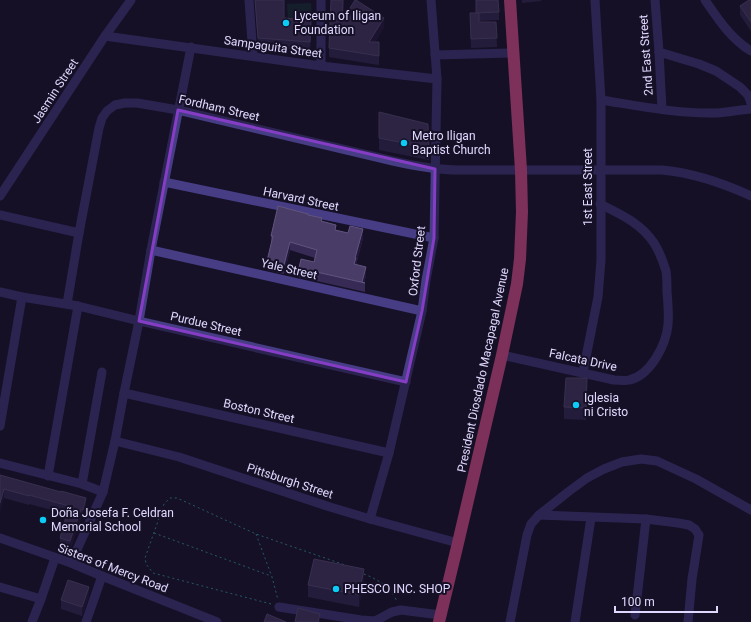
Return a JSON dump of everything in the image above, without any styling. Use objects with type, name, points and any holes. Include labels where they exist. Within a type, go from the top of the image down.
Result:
[{"type":"highway","name":"President Diosdado Macapagal Avenue","points":[[439,618],[502,355],[517,284],[520,259],[522,212],[521,170],[510,0]]},
{"type":"street","name":"Jasmin Street","points":[[0,196],[105,36],[131,0]]},
{"type":"street","points":[[249,0],[253,56]]},
{"type":"street","points":[[321,0],[322,66]]},
{"type":"street","name":"Oxford Street","points":[[370,519],[389,453],[406,382],[422,311],[434,238],[437,79],[432,0]]},
{"type":"street","name":"1st East Street","points":[[583,372],[595,316],[600,277],[600,100],[595,0]]},
{"type":"street","name":"2nd East Street","points":[[655,0],[662,109]]},
{"type":"street","points":[[705,0],[718,21],[733,37],[751,51]]},
{"type":"street","name":"Sampaguita Street","points":[[105,36],[322,66],[437,79]]},
{"type":"street","points":[[71,563],[103,492],[115,441],[191,47]]},
{"type":"street","points":[[659,52],[699,64],[716,71],[740,87],[748,95],[751,103]]},
{"type":"street","points":[[435,55],[513,53]]},
{"type":"street","points":[[600,100],[662,109],[717,113],[751,109]]},
{"type":"street","name":"Fordham Street","points":[[67,304],[99,128],[102,118],[115,104],[126,103],[178,110],[420,167],[444,170],[600,169],[677,171],[715,182],[751,196]]},
{"type":"street","name":"Harvard Street","points":[[164,182],[434,238]]},
{"type":"street","name":"Falcata Drive","points":[[502,355],[614,380],[629,380],[640,376],[656,359],[668,327],[666,272],[661,257],[653,242],[644,230],[631,220],[600,204]]},
{"type":"street","points":[[0,215],[79,233]]},
{"type":"street","name":"Yale Street","points":[[151,250],[422,311]]},
{"type":"street","name":"Purdue Street","points":[[0,292],[78,306],[406,382]]},
{"type":"street","points":[[0,426],[22,297]]},
{"type":"street","points":[[48,476],[78,306]]},
{"type":"street","points":[[82,484],[102,372]]},
{"type":"street","name":"Boston Street","points":[[124,393],[389,453]]},
{"type":"street","name":"Pittsburgh Street","points":[[115,441],[179,457],[286,493],[370,519],[458,543]]},
{"type":"street","points":[[510,622],[527,535],[531,524],[539,515],[568,492],[587,478],[604,469],[622,462],[641,459],[657,460],[696,479],[751,510]]},
{"type":"street","points":[[0,463],[82,484],[103,492]]},
{"type":"street","points":[[539,515],[646,519],[689,525],[696,529],[699,535],[692,579],[688,622]]},
{"type":"street","points":[[575,622],[591,518]]},
{"type":"street","points":[[635,615],[646,519]]},
{"type":"street","name":"Sisters of Mercy Road","points":[[0,538],[71,563],[217,622]]},
{"type":"street","points":[[32,622],[55,558]]},
{"type":"street","points":[[86,622],[102,576]]},
{"type":"street","points":[[0,586],[41,599]]},
{"type":"street","points":[[279,606],[374,621],[392,612],[401,610],[439,618]]},
{"type":"path","points":[[256,534],[272,577],[279,606],[153,573],[146,564],[145,558],[164,504],[170,498],[177,498],[256,534],[350,567]]},
{"type":"path","points":[[154,532],[272,577]]},
{"type":"path","points":[[363,573],[376,579],[393,593],[401,610]]},
{"type":"highlighted area","points":[[178,110],[435,169],[434,238],[422,311],[406,382],[139,321]]},
{"type":"green space","points":[[311,3],[312,17],[288,18],[287,4]]},
{"type":"building","points":[[255,0],[284,0],[284,18],[311,20],[310,42],[258,38]]},
{"type":"building","points":[[331,0],[343,0],[342,21],[355,0],[384,18],[369,42],[379,42],[379,56],[329,48]]},
{"type":"building","points":[[476,0],[498,0],[499,12],[476,13]]},
{"type":"building","points":[[751,0],[751,22],[740,6]]},
{"type":"building","points":[[470,13],[479,13],[479,22],[496,22],[497,38],[471,39]]},
{"type":"building","points":[[379,112],[428,124],[429,148],[379,138]]},
{"type":"building","points":[[278,206],[322,218],[321,221],[336,225],[335,230],[348,233],[350,226],[363,229],[354,264],[366,267],[362,282],[365,283],[299,268],[301,259],[314,262],[317,250],[290,242],[284,265],[267,261]]},
{"type":"building","points":[[566,378],[587,378],[586,408],[564,407]]},
{"type":"building","points":[[0,475],[86,498],[83,510],[81,509],[70,541],[60,538],[69,506],[4,489],[0,503]]},
{"type":"building","points":[[314,559],[364,569],[359,595],[308,585]]},
{"type":"building","points":[[68,580],[89,587],[82,607],[61,600]]},
{"type":"building","points":[[298,608],[320,614],[318,622],[295,622]]},
{"type":"building","points":[[267,614],[286,622],[264,622]]},
{"type":"place","name":"Lyceum of Iligan Foundation","points":[[286,23]]},
{"type":"place","name":"Metro Iligan Baptist Church","points":[[404,143]]},
{"type":"place","name":"Iglesia ni Cristo","points":[[576,405]]},
{"type":"place","name":"Doña Josefa F. Celdran Memorial School","points":[[43,520]]},
{"type":"place","name":"PHESCO INC. SHOP","points":[[336,589]]}]
